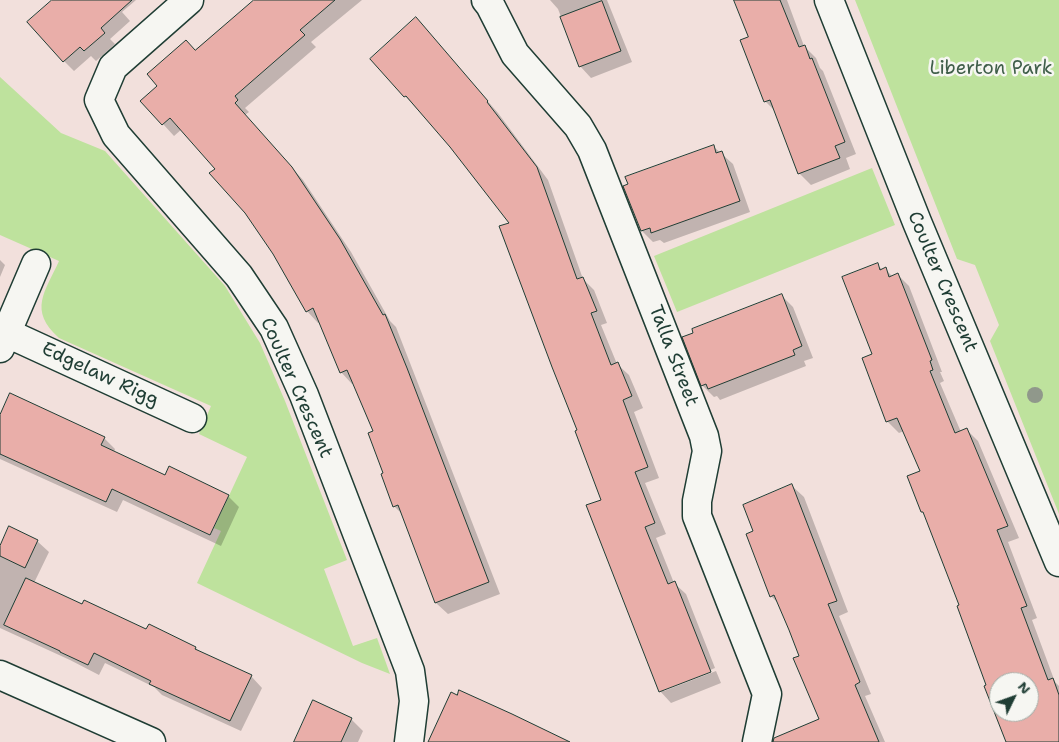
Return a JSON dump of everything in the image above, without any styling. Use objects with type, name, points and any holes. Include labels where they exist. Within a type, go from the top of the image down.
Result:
[{"type":"street","name":"Coulter Crescent","points":[[189,0],[113,68],[99,100],[116,135],[239,276],[274,328],[304,395],[410,672],[414,701],[410,738]]},
{"type":"street","name":"Talla Street","points":[[486,0],[515,54],[578,126],[592,150],[704,436],[707,451],[697,500],[697,516],[766,694],[757,742]]},
{"type":"street","name":"Coulter Crescent","points":[[829,0],[917,222],[1059,562]]},
{"type":"street","name":"Edgelaw Rigg","points":[[36,264],[4,340],[192,418]]},
{"type":"street","points":[[0,675],[151,742]]},
{"type":"green space","name":"Liberton Park","points":[[855,0],[1059,0],[1059,514],[990,341],[999,325],[975,265],[957,259]]},
{"type":"green space","points":[[0,77],[61,133],[105,151],[225,286],[260,343],[285,401],[347,560],[324,569],[353,646],[377,638],[390,674],[362,663],[197,583],[221,531],[214,528],[247,457],[199,434],[211,406],[59,338],[44,319],[42,301],[59,261],[0,235]]},
{"type":"green space","points":[[872,168],[895,225],[677,312],[654,256]]},
{"type":"building","points":[[52,0],[132,0],[101,28],[105,33],[84,51],[80,47],[63,62],[27,22]]},
{"type":"building","points":[[254,0],[335,0],[300,30],[305,35],[235,96],[238,100],[235,103],[292,167],[340,239],[383,315],[385,314],[407,368],[489,582],[435,603],[398,505],[393,507],[381,474],[383,473],[368,433],[373,431],[347,370],[340,373],[313,308],[306,312],[273,254],[245,213],[209,173],[215,169],[170,118],[162,125],[140,101],[157,86],[147,74],[186,40],[195,50]]},
{"type":"building","points":[[734,0],[780,0],[799,47],[805,45],[810,59],[812,58],[845,142],[835,146],[840,158],[798,174],[770,100],[764,102],[740,40],[748,37]]},
{"type":"building","points":[[602,1],[621,51],[579,67],[560,17]]},
{"type":"building","points":[[416,17],[488,101],[537,167],[577,279],[583,277],[597,311],[591,313],[611,365],[618,362],[632,396],[623,400],[648,467],[635,472],[655,523],[645,527],[668,584],[675,581],[711,672],[659,692],[586,505],[601,500],[575,431],[577,430],[499,226],[509,223],[450,147],[406,96],[404,97],[370,59]]},
{"type":"building","points":[[714,145],[716,153],[722,151],[740,201],[651,233],[650,228],[641,231],[623,186],[628,184],[625,177]]},
{"type":"building","points":[[878,263],[880,270],[886,267],[889,277],[898,273],[932,360],[930,361],[933,370],[930,371],[955,433],[967,428],[1008,526],[997,530],[1027,606],[1021,608],[1048,680],[1053,678],[1059,695],[1059,742],[1006,742],[998,722],[1039,722],[1039,672],[989,672],[989,699],[984,686],[986,685],[957,606],[959,605],[907,476],[920,471],[897,418],[886,422],[862,358],[872,354],[842,277]]},
{"type":"building","points":[[782,294],[802,346],[793,350],[795,355],[708,389],[706,384],[701,386],[682,337],[693,333],[692,329]]},
{"type":"building","points":[[10,393],[105,437],[101,445],[165,475],[169,466],[229,495],[210,535],[112,489],[106,502],[0,454],[0,415]]},
{"type":"building","points":[[792,484],[837,601],[828,604],[860,682],[855,685],[879,742],[773,742],[774,738],[819,719],[793,658],[799,656],[789,630],[774,595],[770,597],[746,534],[753,531],[743,505]]},
{"type":"building","points":[[9,526],[38,540],[25,568],[0,556],[0,546]]},
{"type":"building","points":[[26,578],[82,604],[84,600],[146,629],[149,624],[196,647],[195,649],[252,675],[230,721],[149,684],[151,681],[94,653],[88,665],[4,625]]},
{"type":"building","points":[[459,690],[570,742],[428,742],[451,692],[457,695]]},
{"type":"building","points":[[313,700],[352,718],[341,742],[294,742]]}]
